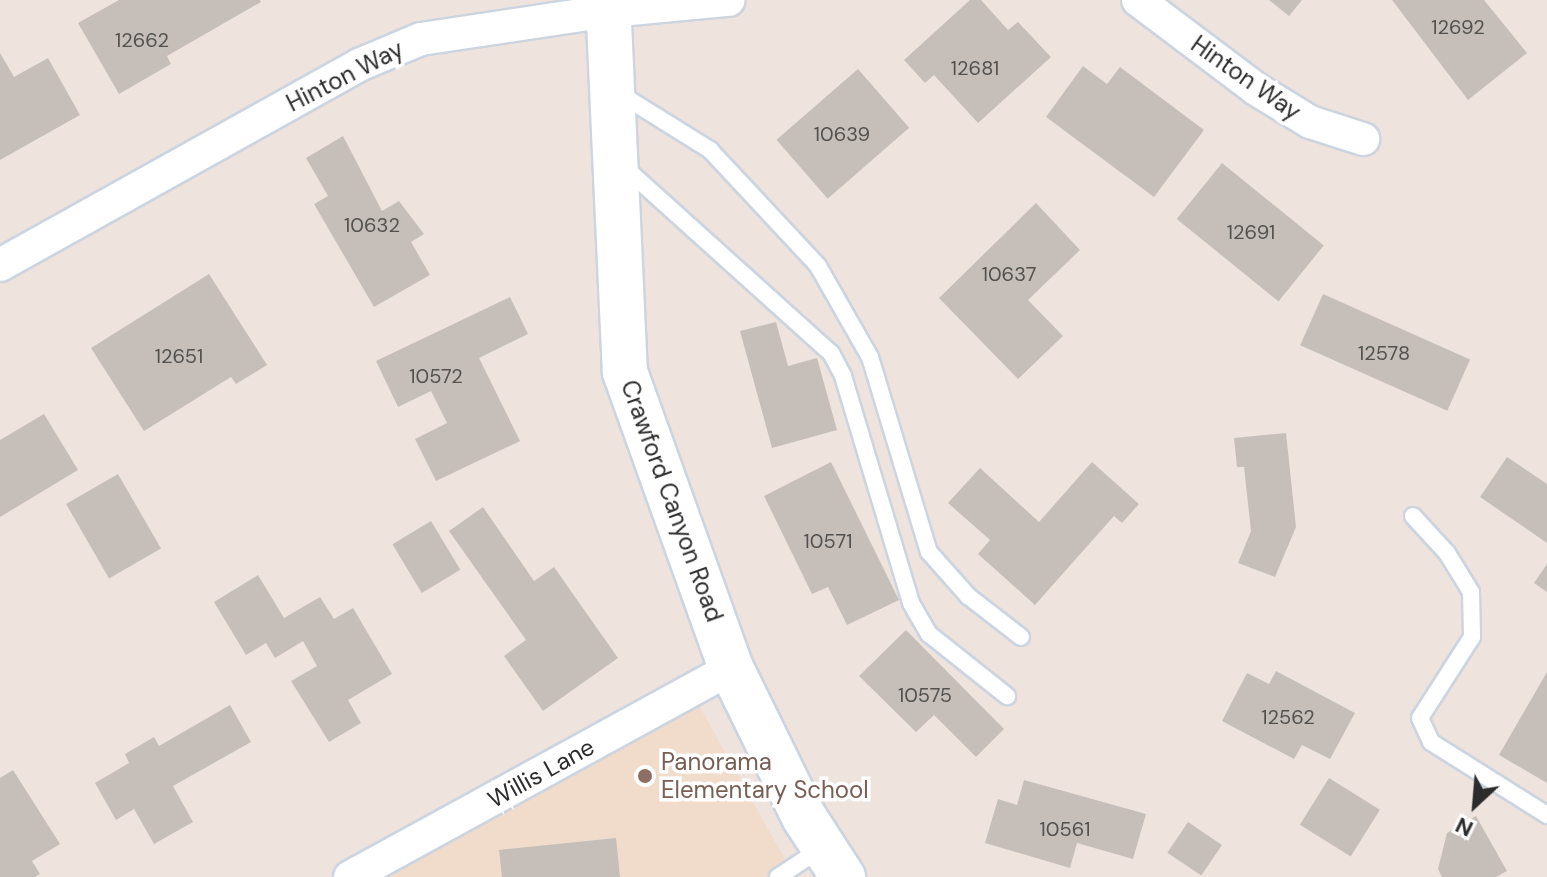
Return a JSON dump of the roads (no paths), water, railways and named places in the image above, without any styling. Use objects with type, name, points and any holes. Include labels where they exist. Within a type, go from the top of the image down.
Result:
[{"type":"main road","name":"Crawford Canyon Road","points":[[608,5],[625,372],[731,668],[833,862]]},
{"type":"street","name":"Hinton Way","points":[[0,265],[359,65],[421,39],[608,5],[728,0]]},
{"type":"street","name":"Hinton Way","points":[[1138,0],[1256,89],[1310,122],[1363,139]]},
{"type":"street","name":"Willis Lane","points":[[350,877],[731,668]]},
{"type":"lane","points":[[612,90],[710,150],[818,266],[870,357],[929,552],[968,596],[1021,637]]},
{"type":"lane","points":[[616,160],[831,353],[843,376],[911,603],[929,634],[1007,696]]},
{"type":"lane","points":[[1413,516],[1447,553],[1471,592],[1472,637],[1420,718],[1431,742],[1547,815]]},
{"type":"lane","points":[[778,877],[833,862]]},
{"type":"place","name":"Panorama Elementary School","points":[[645,776]]}]
